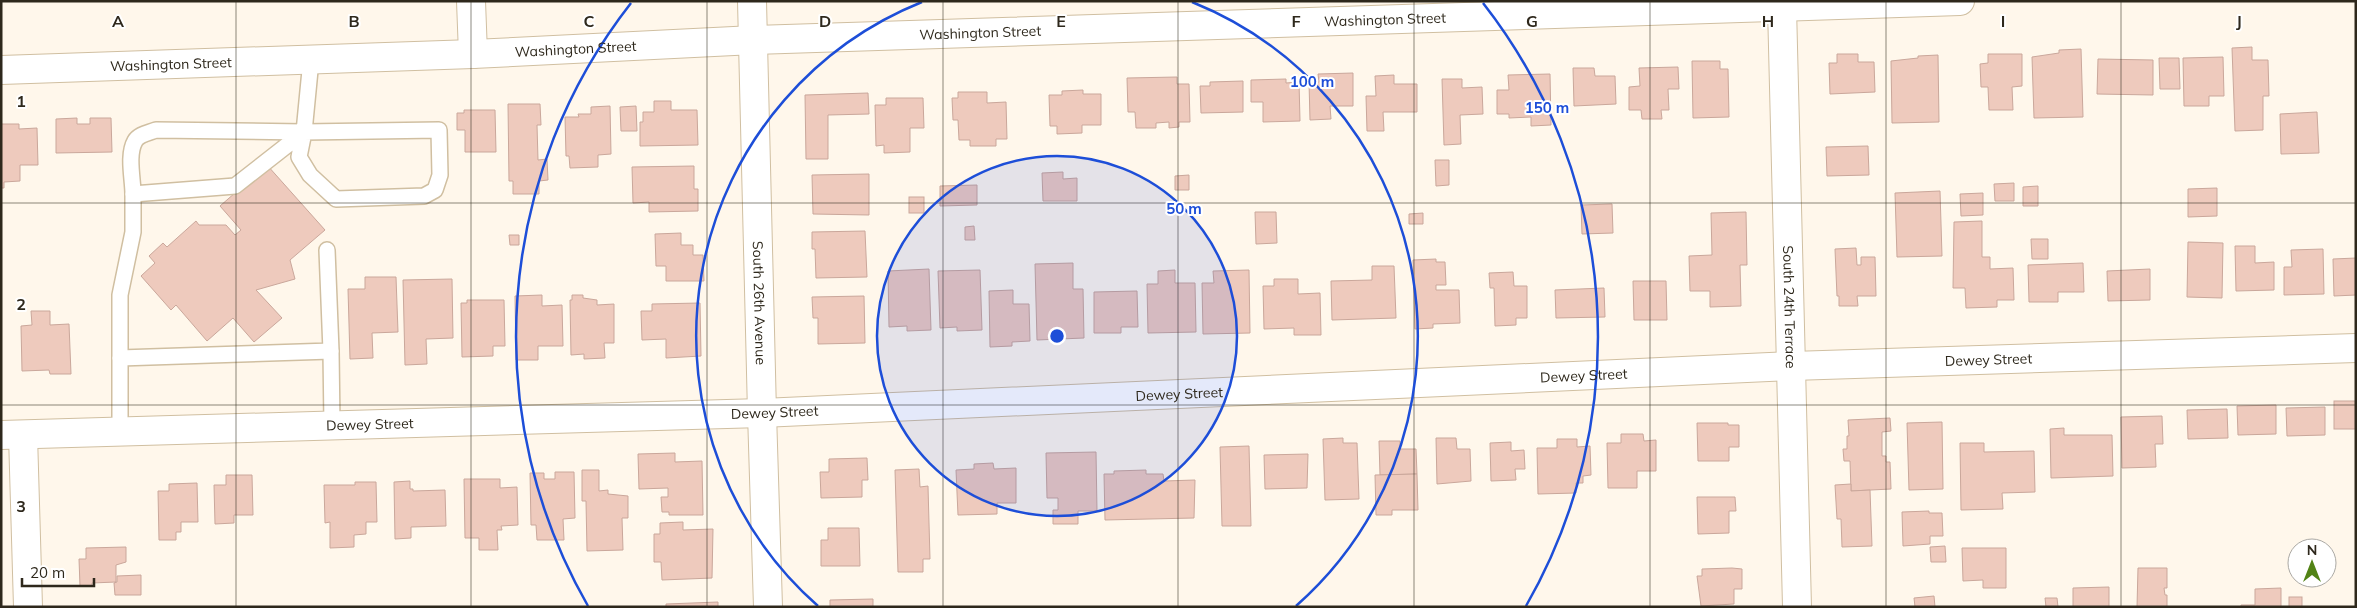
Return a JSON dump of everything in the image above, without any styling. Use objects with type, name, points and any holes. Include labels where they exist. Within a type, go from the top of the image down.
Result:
[{"type":"street","points":[[471,1],[473,54]]},
{"type":"street","name":"South 26th Avenue","points":[[752,1],[768,607]]},
{"type":"street","name":"Washington Street","points":[[1,70],[473,54],[754,40],[1960,1]]},
{"type":"street","name":"South 24th Terrace","points":[[1782,7],[1797,607]]},
{"type":"street","name":"Dewey Street","points":[[12,435],[762,413],[1792,366],[2356,348]]},
{"type":"street","points":[[12,435],[28,607]]},
{"type":"lane","points":[[120,432],[120,295],[133,232],[132,151],[136,140],[143,134],[156,130],[304,132],[439,130],[440,175],[435,190],[424,196],[336,200],[310,175],[299,157],[304,132],[311,60]]},
{"type":"lane","points":[[133,194],[235,186],[304,132]]},
{"type":"lane","points":[[327,250],[332,351],[332,426]]},
{"type":"lane","points":[[120,358],[332,351]]},
{"type":"building","points":[[2252,47],[2252,60],[2268,60],[2269,96],[2263,96],[2263,130],[2235,131],[2232,48]]},
{"type":"building","points":[[2081,49],[2083,117],[2034,118],[2032,57],[2059,53],[2059,50]]},
{"type":"building","points":[[1837,54],[1858,54],[1858,62],[1874,62],[1875,92],[1830,94],[1829,63],[1837,63]]},
{"type":"building","points":[[1988,54],[2022,54],[2022,86],[2012,87],[2013,110],[1989,110],[1988,87],[1981,87],[1980,64],[1988,63]]},
{"type":"building","points":[[1938,55],[1939,122],[1892,123],[1891,61],[1918,58],[1918,56]]},
{"type":"building","points":[[2223,57],[2224,96],[2209,96],[2209,106],[2184,106],[2183,58]]},
{"type":"building","points":[[2159,58],[2179,58],[2180,89],[2160,89]]},
{"type":"building","points":[[2098,59],[2153,60],[2153,95],[2097,94]]},
{"type":"building","points":[[1692,61],[1720,61],[1720,69],[1728,69],[1729,117],[1693,118]]},
{"type":"building","points":[[1678,67],[1679,89],[1668,89],[1669,110],[1661,110],[1662,119],[1642,119],[1641,110],[1629,110],[1629,87],[1640,86],[1639,68]]},
{"type":"building","points":[[1573,68],[1594,68],[1595,76],[1615,76],[1616,104],[1574,106]]},
{"type":"building","points":[[1353,73],[1353,106],[1330,106],[1331,119],[1310,120],[1309,82],[1319,82],[1318,74]]},
{"type":"building","points":[[1550,74],[1551,125],[1531,126],[1531,117],[1509,118],[1509,114],[1497,114],[1497,90],[1509,90],[1508,75]]},
{"type":"building","points":[[1394,75],[1394,84],[1417,84],[1417,112],[1383,112],[1384,131],[1367,131],[1366,96],[1376,96],[1375,76]]},
{"type":"building","points":[[1177,77],[1177,84],[1189,84],[1190,122],[1179,122],[1179,127],[1169,128],[1169,122],[1156,123],[1156,128],[1136,128],[1135,112],[1128,112],[1127,78]]},
{"type":"building","points":[[1286,79],[1286,83],[1299,82],[1300,121],[1263,122],[1263,102],[1251,102],[1251,80]]},
{"type":"building","points":[[1442,79],[1462,79],[1462,88],[1482,87],[1483,114],[1460,115],[1461,144],[1444,145]]},
{"type":"building","points":[[1243,81],[1243,112],[1201,113],[1200,86],[1210,86],[1210,82]]},
{"type":"building","points":[[1083,90],[1083,94],[1101,94],[1101,125],[1082,125],[1082,133],[1057,134],[1057,126],[1050,126],[1049,95],[1062,95],[1062,91]]},
{"type":"building","points":[[958,92],[987,92],[987,103],[1006,102],[1007,139],[996,139],[996,146],[970,146],[970,140],[959,140],[958,120],[953,120],[952,98],[958,98]]},
{"type":"building","points":[[868,93],[869,114],[828,115],[828,159],[806,159],[805,95]]},
{"type":"building","points":[[886,98],[923,98],[924,128],[910,128],[910,152],[884,153],[884,145],[876,146],[875,105],[886,105]]},
{"type":"building","points":[[654,101],[671,101],[671,110],[697,110],[698,145],[640,146],[640,122],[643,122],[643,112],[654,112]]},
{"type":"building","points":[[508,104],[540,104],[541,125],[537,125],[538,160],[547,159],[548,180],[539,181],[539,194],[513,194],[513,181],[509,181]]},
{"type":"building","points":[[610,106],[611,154],[598,155],[598,167],[570,168],[569,156],[566,156],[565,117],[579,117],[578,114],[591,114],[591,107]]},
{"type":"building","points":[[636,106],[637,131],[621,131],[620,107]]},
{"type":"building","points":[[464,110],[495,110],[496,152],[465,152],[465,130],[457,130],[457,113],[464,113]]},
{"type":"building","points":[[2317,112],[2319,153],[2281,154],[2280,114]]},
{"type":"building","points":[[77,118],[77,124],[90,124],[90,118],[111,118],[112,152],[56,153],[56,119]]},
{"type":"building","points":[[1,124],[19,124],[19,129],[37,128],[38,165],[20,165],[20,181],[4,182],[4,188],[1,188]]},
{"type":"building","points":[[1868,146],[1869,175],[1827,176],[1826,147]]},
{"type":"building","points":[[1435,160],[1449,160],[1449,185],[1436,186]]},
{"type":"building","points":[[267,165],[325,230],[290,260],[295,279],[256,290],[282,318],[254,342],[233,318],[207,341],[176,305],[171,310],[141,276],[155,263],[149,256],[163,243],[167,247],[196,221],[199,225],[226,225],[235,235],[241,230],[220,206]]},
{"type":"building","points":[[694,166],[694,189],[698,189],[698,211],[649,212],[649,202],[633,203],[632,167]]},
{"type":"building","points":[[1063,172],[1063,179],[1077,178],[1077,201],[1043,201],[1042,173]]},
{"type":"building","points":[[869,174],[869,215],[813,214],[812,175]]},
{"type":"building","points":[[1189,175],[1189,190],[1175,190],[1175,176]]},
{"type":"building","points":[[2014,183],[2014,201],[1995,201],[1994,184]]},
{"type":"building","points":[[977,185],[977,205],[940,206],[940,186]]},
{"type":"building","points":[[2038,186],[2038,206],[2023,206],[2023,187]]},
{"type":"building","points":[[2217,188],[2217,216],[2188,217],[2188,189]]},
{"type":"building","points":[[1940,191],[1942,256],[1897,257],[1895,193]]},
{"type":"building","points":[[1983,193],[1983,215],[1961,216],[1960,194]]},
{"type":"building","points":[[909,197],[924,197],[924,213],[909,213]]},
{"type":"building","points":[[1612,204],[1613,233],[1582,234],[1581,205]]},
{"type":"building","points":[[1255,212],[1276,212],[1277,243],[1256,244]]},
{"type":"building","points":[[1746,212],[1747,265],[1740,265],[1741,306],[1710,307],[1710,291],[1690,291],[1689,256],[1712,255],[1711,213]]},
{"type":"building","points":[[1423,213],[1423,224],[1409,224],[1409,214]]},
{"type":"building","points":[[1982,221],[1982,257],[1990,257],[1990,269],[2013,268],[2014,300],[1997,300],[1997,307],[1966,308],[1965,288],[1953,288],[1954,222]]},
{"type":"building","points":[[974,226],[975,240],[965,240],[965,227]]},
{"type":"building","points":[[865,231],[867,277],[816,278],[815,249],[812,249],[812,232]]},
{"type":"building","points":[[681,233],[681,245],[693,245],[693,255],[703,255],[704,281],[666,281],[666,266],[656,266],[655,234]]},
{"type":"building","points":[[509,235],[519,235],[519,245],[510,245]]},
{"type":"building","points":[[2031,239],[2048,239],[2048,259],[2032,259]]},
{"type":"building","points":[[2188,242],[2223,243],[2222,298],[2187,297]]},
{"type":"building","points":[[2235,246],[2255,246],[2255,263],[2274,262],[2274,290],[2236,291]]},
{"type":"building","points":[[1856,248],[1857,265],[1861,265],[1861,257],[1875,257],[1876,296],[1857,296],[1858,306],[1839,306],[1835,249]]},
{"type":"building","points":[[2323,249],[2324,294],[2284,295],[2284,267],[2292,267],[2291,250]]},
{"type":"building","points":[[2356,258],[2356,295],[2334,296],[2333,259]]},
{"type":"building","points":[[1436,259],[1436,262],[1445,262],[1446,285],[1436,285],[1436,290],[1459,290],[1460,323],[1433,324],[1433,328],[1415,329],[1413,260]]},
{"type":"building","points":[[1073,263],[1073,289],[1083,289],[1084,338],[1037,340],[1035,264]]},
{"type":"building","points":[[2083,263],[2084,292],[2058,292],[2058,302],[2029,302],[2028,265]]},
{"type":"building","points":[[1372,266],[1394,266],[1396,318],[1332,320],[1331,281],[1372,280]]},
{"type":"building","points":[[929,269],[931,330],[907,331],[907,326],[889,327],[888,271]]},
{"type":"building","points":[[2150,269],[2150,300],[2108,301],[2107,271]]},
{"type":"building","points":[[980,270],[982,330],[957,331],[957,327],[940,328],[938,271]]},
{"type":"building","points":[[1175,270],[1175,283],[1195,283],[1196,332],[1148,333],[1147,284],[1158,284],[1158,271]]},
{"type":"building","points":[[1249,270],[1250,333],[1203,334],[1202,283],[1214,283],[1213,271]]},
{"type":"building","points":[[1513,272],[1514,286],[1527,286],[1527,318],[1516,318],[1516,325],[1495,326],[1494,288],[1490,288],[1489,273]]},
{"type":"building","points":[[365,277],[396,277],[398,332],[372,333],[373,358],[350,359],[348,289],[365,289]]},
{"type":"building","points":[[452,279],[453,338],[426,339],[427,364],[405,365],[403,280]]},
{"type":"building","points":[[1274,279],[1298,279],[1298,294],[1320,293],[1321,335],[1294,335],[1294,328],[1264,329],[1263,286],[1274,286]]},
{"type":"building","points":[[1633,281],[1666,281],[1667,320],[1634,320]]},
{"type":"building","points":[[1604,288],[1605,317],[1556,318],[1555,290]]},
{"type":"building","points":[[1013,290],[1013,304],[1029,304],[1030,341],[1012,342],[1012,346],[990,347],[989,291]]},
{"type":"building","points":[[1137,291],[1138,327],[1121,327],[1121,333],[1094,333],[1094,292]]},
{"type":"building","points":[[542,295],[542,306],[562,305],[563,346],[538,346],[538,360],[516,360],[515,296]]},
{"type":"building","points":[[572,295],[583,295],[583,298],[597,300],[597,305],[614,304],[614,343],[604,343],[605,358],[584,359],[584,354],[571,355],[570,300],[572,300]]},
{"type":"building","points":[[864,296],[865,343],[818,344],[818,318],[813,318],[812,297]]},
{"type":"building","points":[[467,300],[504,300],[505,346],[493,346],[493,356],[462,357],[461,303],[467,303]]},
{"type":"building","points":[[700,303],[701,356],[666,358],[666,339],[642,340],[641,311],[652,311],[652,304]]},
{"type":"building","points":[[31,311],[50,311],[50,325],[69,324],[71,374],[50,374],[49,370],[22,371],[21,326],[32,325]]},
{"type":"building","points":[[2334,401],[2356,401],[2356,429],[2334,429]]},
{"type":"building","points":[[2276,405],[2276,434],[2238,435],[2237,406]]},
{"type":"building","points":[[2325,407],[2325,435],[2287,436],[2286,408]]},
{"type":"building","points":[[2227,409],[2228,438],[2188,439],[2187,410]]},
{"type":"building","points":[[2162,416],[2163,444],[2155,444],[2156,467],[2122,468],[2121,417]]},
{"type":"building","points":[[1890,418],[1891,431],[1882,432],[1882,456],[1886,456],[1886,462],[1890,462],[1891,489],[1851,491],[1850,461],[1844,461],[1843,449],[1847,449],[1847,436],[1849,436],[1848,420]]},
{"type":"building","points":[[1942,422],[1943,489],[1909,490],[1907,423]]},
{"type":"building","points":[[1697,423],[1739,425],[1739,447],[1729,447],[1729,461],[1698,461]]},
{"type":"building","points":[[2064,428],[2064,435],[2112,435],[2113,476],[2051,478],[2050,429]]},
{"type":"building","points":[[1621,434],[1643,434],[1644,441],[1656,440],[1656,471],[1637,471],[1637,488],[1608,488],[1607,443],[1621,443]]},
{"type":"building","points":[[1343,438],[1343,443],[1357,443],[1359,499],[1325,500],[1323,439]]},
{"type":"building","points":[[1436,438],[1456,438],[1457,449],[1470,449],[1471,481],[1437,484]]},
{"type":"building","points":[[1557,439],[1577,439],[1577,447],[1590,446],[1591,475],[1583,476],[1583,483],[1576,483],[1576,493],[1538,494],[1537,448],[1557,448]]},
{"type":"building","points":[[1379,441],[1400,441],[1400,449],[1416,449],[1417,474],[1380,475]]},
{"type":"building","points":[[1511,442],[1511,451],[1524,450],[1525,469],[1515,469],[1516,480],[1491,481],[1490,443]]},
{"type":"building","points":[[1960,443],[1984,443],[1984,452],[2034,451],[2035,492],[2002,493],[2003,509],[1961,510]]},
{"type":"building","points":[[1249,446],[1251,526],[1222,526],[1220,447]]},
{"type":"building","points":[[1096,452],[1097,511],[1078,511],[1078,524],[1053,524],[1053,510],[1058,510],[1058,498],[1047,498],[1046,453]]},
{"type":"building","points":[[675,453],[675,462],[702,461],[703,515],[669,515],[669,512],[662,512],[661,497],[668,497],[668,488],[639,489],[638,454]]},
{"type":"building","points":[[1308,454],[1307,488],[1265,489],[1264,455]]},
{"type":"building","points":[[867,458],[868,480],[862,480],[862,497],[821,498],[820,472],[829,472],[829,459]]},
{"type":"building","points":[[993,463],[994,469],[1016,468],[1016,503],[997,503],[997,514],[958,515],[956,470],[974,469],[974,464]]},
{"type":"building","points":[[919,469],[920,487],[928,486],[930,559],[923,559],[923,572],[898,572],[895,470]]},
{"type":"building","points":[[582,470],[599,470],[599,491],[608,490],[608,494],[628,496],[628,518],[622,518],[623,550],[587,551],[586,501],[582,501]]},
{"type":"building","points":[[1146,470],[1146,474],[1163,474],[1164,481],[1195,480],[1194,518],[1105,520],[1104,474],[1114,474],[1114,471]]},
{"type":"building","points":[[555,472],[574,472],[575,518],[563,519],[564,540],[537,540],[536,525],[531,525],[530,473],[544,473],[544,479],[555,479]]},
{"type":"building","points":[[1417,474],[1418,510],[1392,510],[1392,515],[1376,515],[1375,475]]},
{"type":"building","points":[[226,475],[252,475],[253,515],[234,515],[234,523],[215,524],[214,485],[226,485]]},
{"type":"building","points":[[464,479],[500,479],[500,488],[517,487],[518,525],[501,526],[502,530],[497,530],[498,550],[479,550],[479,538],[465,538]]},
{"type":"building","points":[[410,481],[410,489],[413,489],[413,491],[445,490],[446,526],[411,527],[411,538],[395,539],[394,482]]},
{"type":"building","points":[[355,482],[376,482],[377,522],[366,522],[366,534],[354,535],[354,547],[330,548],[330,522],[325,523],[324,485],[355,485]]},
{"type":"building","points":[[197,483],[198,522],[181,522],[181,532],[176,532],[176,540],[159,540],[158,491],[169,491],[169,484]]},
{"type":"building","points":[[1851,484],[1851,491],[1870,490],[1872,546],[1842,547],[1841,519],[1837,519],[1835,485]]},
{"type":"building","points":[[1697,497],[1735,497],[1736,511],[1729,511],[1729,533],[1698,534]]},
{"type":"building","points":[[1929,511],[1929,513],[1942,513],[1943,536],[1930,536],[1930,544],[1903,546],[1902,512]]},
{"type":"building","points":[[683,522],[683,530],[713,529],[712,578],[662,580],[661,562],[654,562],[654,534],[660,534],[660,523]]},
{"type":"building","points":[[828,528],[859,528],[860,566],[821,566],[821,540],[828,540]]},
{"type":"building","points":[[1945,546],[1946,562],[1931,562],[1930,547]]},
{"type":"building","points":[[126,547],[126,562],[116,565],[116,582],[92,583],[92,586],[80,586],[79,559],[86,559],[86,548]]},
{"type":"building","points":[[1962,548],[2006,548],[2006,588],[1983,588],[1983,580],[1963,581]]},
{"type":"building","points":[[2138,568],[2167,568],[2167,588],[2164,588],[2165,595],[2167,595],[2167,607],[2137,607]]},
{"type":"building","points":[[1702,569],[1742,569],[1742,589],[1734,589],[1734,604],[1701,606],[1697,576],[1702,576]]},
{"type":"building","points":[[141,575],[141,595],[115,595],[114,583],[117,582],[117,576]]},
{"type":"building","points":[[2109,587],[2109,607],[2073,607],[2073,588]]},
{"type":"building","points":[[2281,588],[2281,607],[2241,607],[2241,605],[2255,605],[2255,589]]},
{"type":"building","points":[[1934,596],[1935,607],[1915,607],[1914,598]]},
{"type":"building","points":[[2289,597],[2302,597],[2302,607],[2289,607]]},
{"type":"building","points":[[2045,598],[2057,598],[2058,607],[2046,607]]},
{"type":"building","points":[[873,599],[873,607],[830,607],[830,600]]},
{"type":"building","points":[[718,602],[718,607],[666,607],[666,604]]}]
